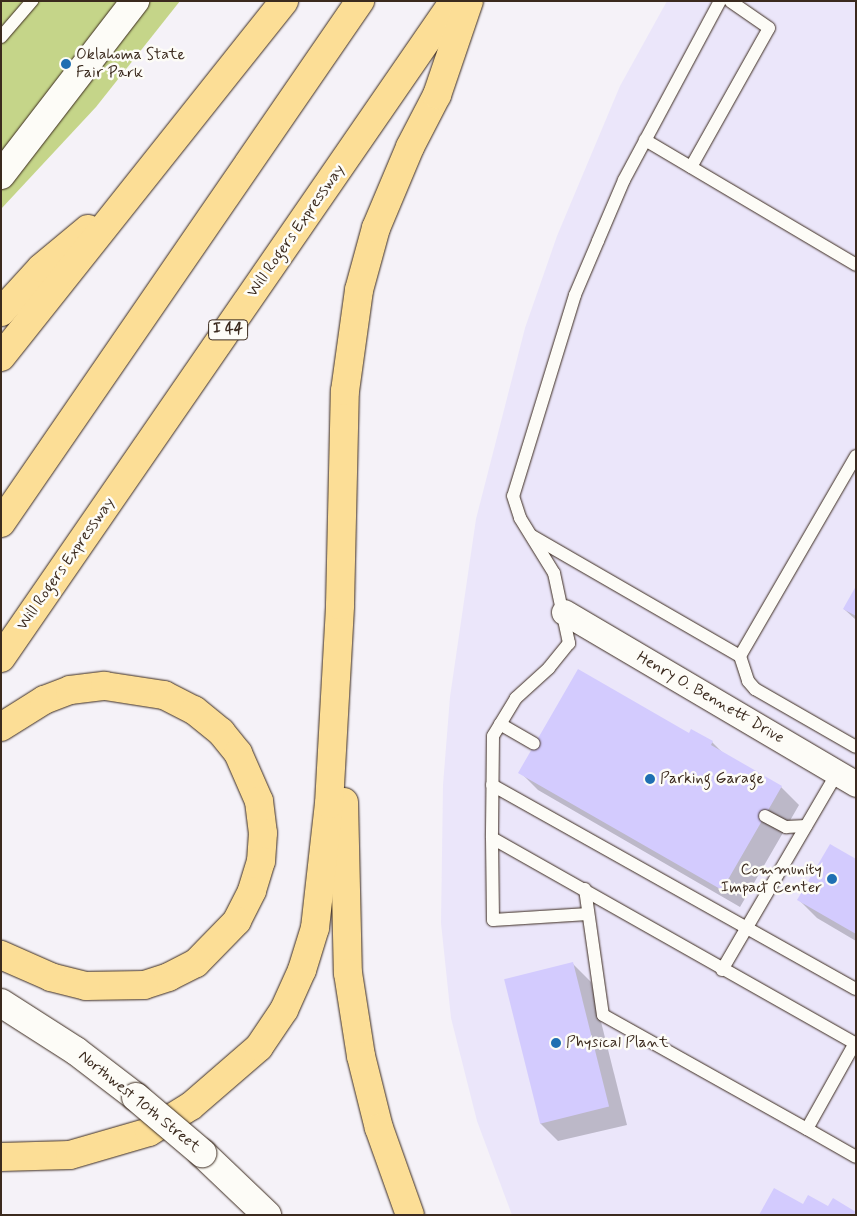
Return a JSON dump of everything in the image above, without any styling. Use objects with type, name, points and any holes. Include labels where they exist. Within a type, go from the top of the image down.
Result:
[{"type":"highway","points":[[1,357],[284,1]]},
{"type":"highway","points":[[1,523],[360,1]]},
{"type":"highway","name":"Will Rogers Expressway","points":[[1,658],[454,1]]},
{"type":"highway","points":[[1,1157],[70,1155],[149,1132],[191,1106],[228,1077],[259,1047],[284,1010],[302,970],[318,909],[328,804],[340,606],[345,391],[359,290],[376,228],[410,147],[437,95],[469,1]]},
{"type":"highway","points":[[1,312],[41,268],[132,193]]},
{"type":"highway","points":[[340,606],[348,973],[361,1056],[378,1128],[410,1215]]},
{"type":"highway","points":[[1,727],[44,700],[70,690],[105,686],[164,695],[194,710],[221,732],[238,753],[259,801],[263,833],[261,861],[252,891],[237,921],[196,963],[168,977],[144,985],[86,986],[51,977],[1,955]]},
{"type":"main road","points":[[1,174],[135,1]]},
{"type":"main road","name":"Northwest 10th Street","points":[[1,1003],[68,1046],[136,1097],[202,1152],[267,1215]]},
{"type":"street","name":"Henry O. Bennett Drive","points":[[564,612],[847,779]]},
{"type":"lane","points":[[1,37],[32,1]]},
{"type":"lane","points":[[588,914],[493,920],[493,736],[516,698],[549,668],[569,643],[564,612],[554,573],[520,518],[513,496],[575,296],[624,180],[720,1]]},
{"type":"lane","points":[[691,167],[769,28],[730,1]]},
{"type":"lane","points":[[645,140],[856,265]]},
{"type":"lane","points":[[740,656],[856,456]]},
{"type":"lane","points":[[531,536],[740,656],[748,681],[755,689],[856,747]]},
{"type":"lane","points":[[500,724],[534,744]]},
{"type":"lane","points":[[722,970],[806,826],[847,779]]},
{"type":"lane","points":[[492,785],[856,990]]},
{"type":"lane","points":[[764,816],[786,827],[806,826]]},
{"type":"lane","points":[[492,838],[585,889],[722,970],[855,1044],[808,1129]]},
{"type":"lane","points":[[585,889],[603,1015],[856,1157]]},
{"type":"shaded area","points":[[667,1],[856,1],[856,1215],[512,1215],[477,1121],[451,1018],[441,923],[443,785],[450,697],[476,519],[525,328],[557,236],[620,86]]},
{"type":"green space","name":"Oklahoma State Fair Park","points":[[1,1],[180,1],[96,107],[1,209]]},
{"type":"building","points":[[856,586],[856,616],[843,609]]},
{"type":"building","name":"Parking Garage","points":[[578,669],[689,733],[691,729],[713,741],[711,745],[782,786],[722,890],[518,773]]},
{"type":"building","name":"Community Impact Center","points":[[830,844],[856,859],[856,934],[797,900]]},
{"type":"building","name":"Physical Plant","points":[[573,962],[609,1107],[540,1124],[504,979]]},
{"type":"building","points":[[774,1188],[803,1204],[808,1195],[828,1206],[833,1198],[856,1212],[856,1215],[759,1215]]},
{"type":"place","name":"Oklahoma State Fair Park","points":[[66,64]]},
{"type":"place","name":"Parking Garage","points":[[650,779]]},
{"type":"place","name":"Community Impact Center","points":[[832,879]]},
{"type":"place","name":"Physical Plant","points":[[556,1043]]}]
